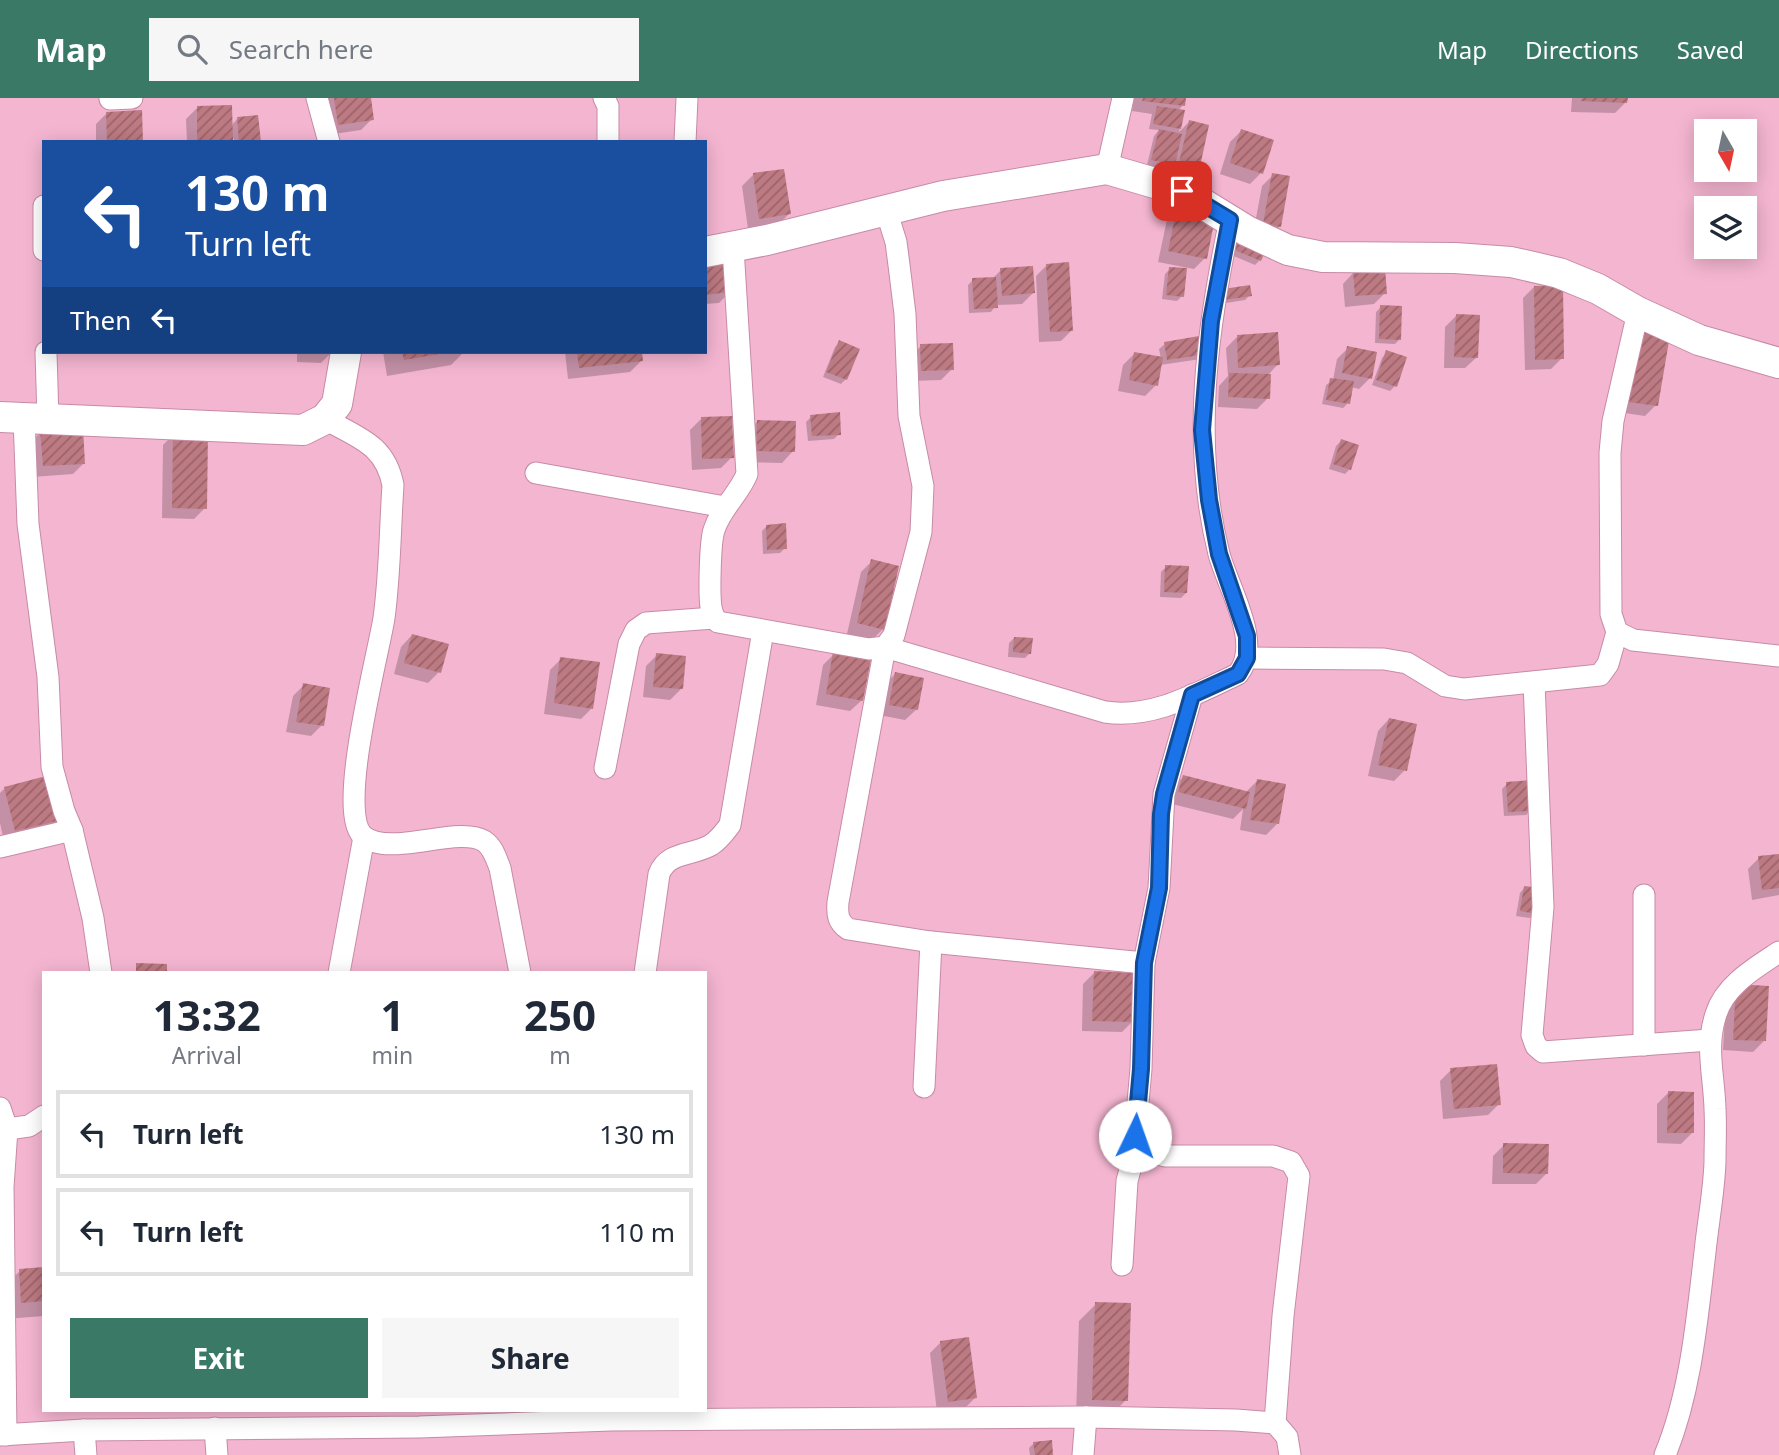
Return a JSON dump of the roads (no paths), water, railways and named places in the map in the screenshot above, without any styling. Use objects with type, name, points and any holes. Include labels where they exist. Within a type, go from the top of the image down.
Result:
[{"type":"street","points":[[110,99],[132,98]]},
{"type":"street","points":[[317,98],[328,140]]},
{"type":"street","points":[[604,98],[608,106],[608,140]]},
{"type":"street","points":[[685,140],[687,98]]},
{"type":"street","points":[[1107,169],[1123,98]]},
{"type":"street","points":[[1230,220],[1211,321],[1202,430],[1209,500],[1219,554],[1247,636],[1247,658],[1238,674],[1158,710],[1127,714],[1105,712],[885,647],[869,649],[763,631],[718,622],[714,618],[710,597],[713,532],[725,507],[740,490],[747,474],[719,250],[943,196],[1107,169],[1182,191],[1230,220],[1247,231],[1288,250],[1323,257],[1455,258],[1511,262],[1559,273],[1598,289],[1699,340],[1779,363]]},
{"type":"street","points":[[886,210],[896,242],[905,314],[909,416],[923,486],[921,532],[894,635],[885,647],[837,914],[841,924],[848,929],[931,942],[1144,963]]},
{"type":"street","points":[[1247,658],[1384,659],[1407,663],[1445,686],[1464,689],[1600,675],[1608,664],[1616,632],[1611,614],[1610,453],[1613,421],[1639,312]]},
{"type":"street","points":[[45,354],[24,418],[28,524],[48,677],[52,768],[72,830],[93,918],[101,971]]},
{"type":"street","points":[[24,418],[303,429],[325,419],[337,404],[346,354]]},
{"type":"street","points":[[325,419],[379,451],[390,467],[393,485],[384,615],[356,760],[353,808],[356,826],[364,836],[381,842],[462,838],[482,840],[494,851],[500,868],[520,971]]},
{"type":"street","points":[[536,473],[725,507]]},
{"type":"street","points":[[605,768],[629,644],[636,630],[646,623],[714,618]]},
{"type":"street","points":[[645,971],[662,866],[673,857],[708,847],[720,839],[730,825],[763,631]]},
{"type":"street","points":[[1616,632],[1633,640],[1779,656]]},
{"type":"street","points":[[1534,682],[1543,907],[1532,1035],[1536,1046],[1543,1052],[1710,1040]]},
{"type":"street","points":[[1192,695],[1164,794],[1159,888],[1144,963],[1141,1069],[1135,1136],[1143,1149],[1165,1156],[1273,1156],[1291,1162],[1299,1176],[1283,1315],[1275,1423],[1287,1437],[1290,1455]]},
{"type":"street","points":[[0,847],[72,830]]},
{"type":"street","points":[[339,971],[364,836]]},
{"type":"street","points":[[1644,895],[1644,1045]]},
{"type":"street","points":[[924,1087],[931,942]]},
{"type":"street","points":[[1665,1455],[1680,1406],[1691,1354],[1715,1165],[1715,1107],[1709,1064],[1710,1040],[1722,999],[1749,973],[1779,952]]},
{"type":"street","points":[[0,1108],[8,1129],[4,1187],[3,1435],[84,1430],[407,1427],[491,1418],[611,1415],[1086,1417],[1275,1423]]},
{"type":"street","points":[[8,1129],[29,1126],[42,1117]]},
{"type":"street","points":[[1122,1265],[1127,1181],[1131,1166],[1143,1149]]},
{"type":"street","points":[[1083,1455],[1086,1417]]},
{"type":"street","points":[[215,1428],[217,1455]]},
{"type":"street","points":[[84,1430],[86,1455]]}]
